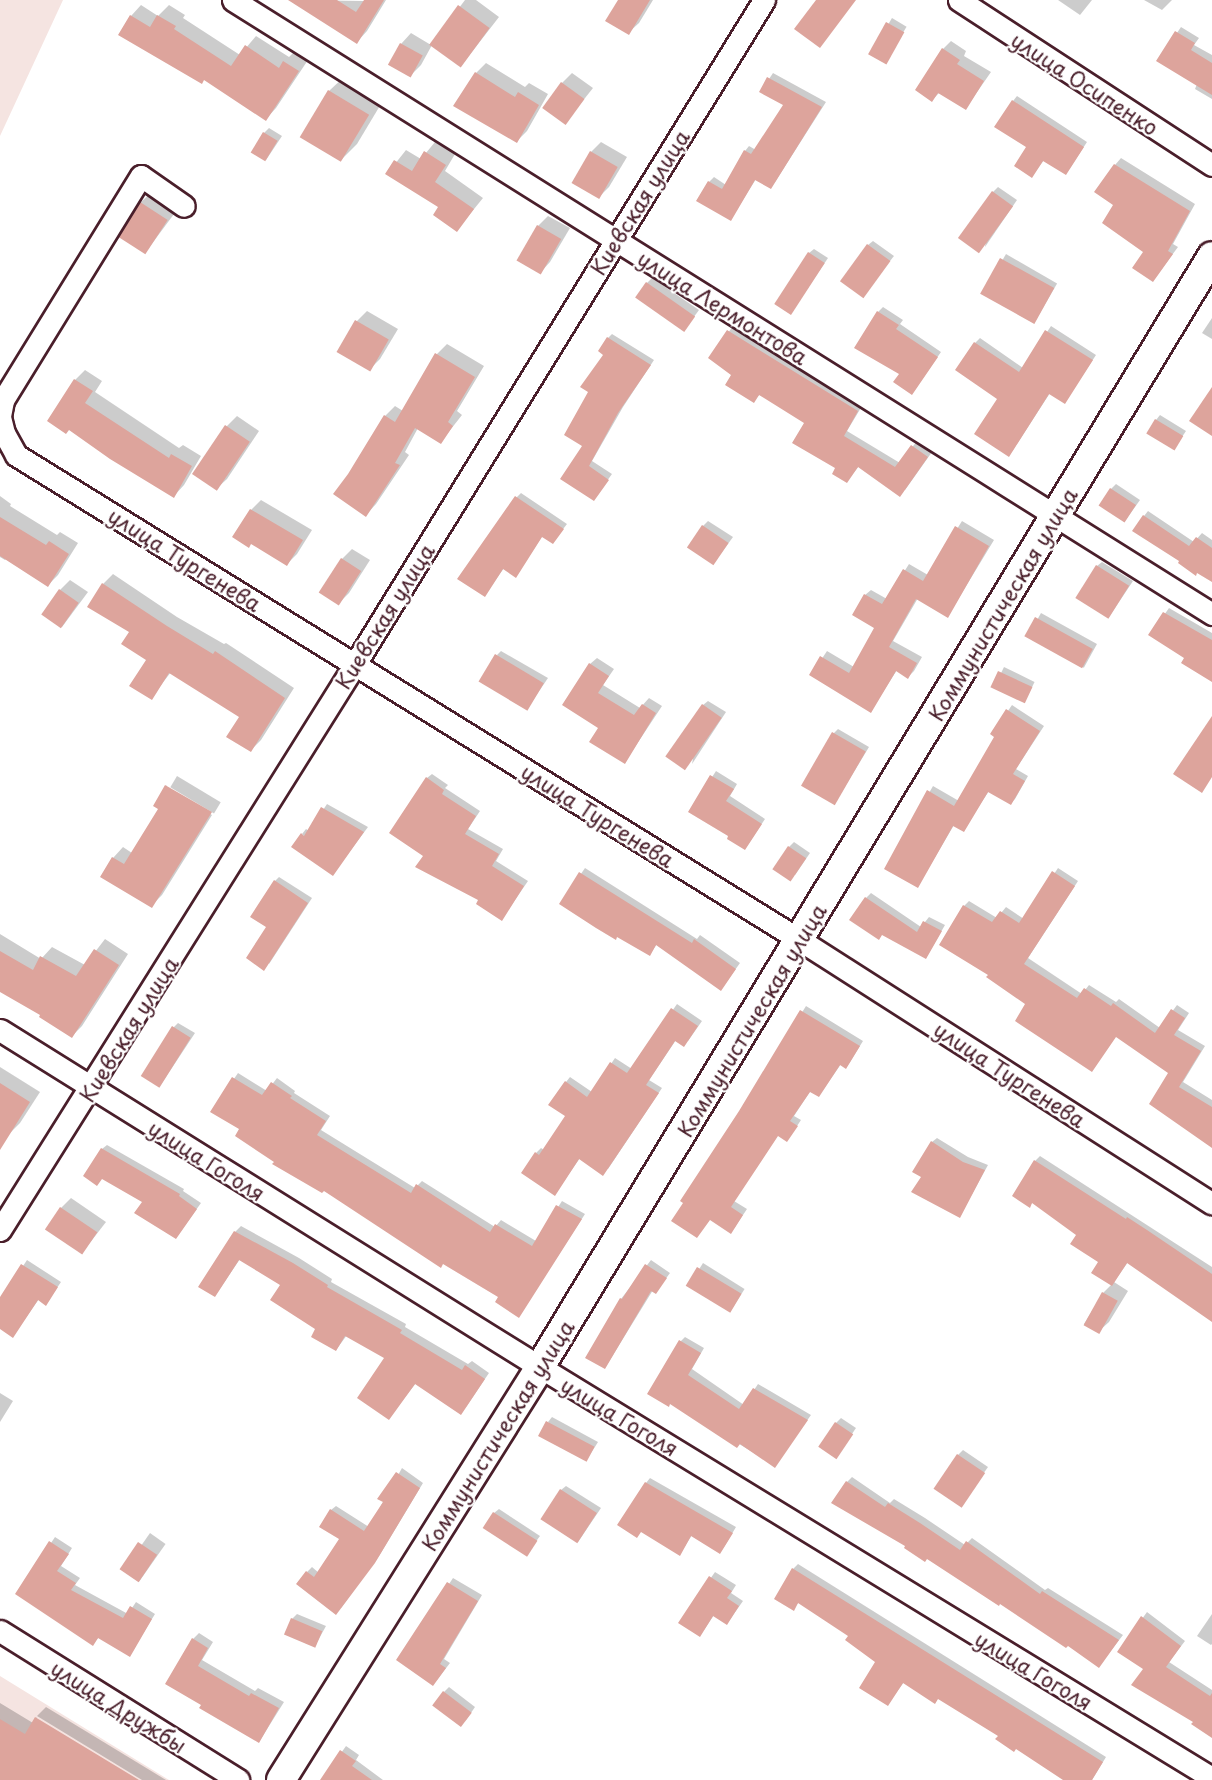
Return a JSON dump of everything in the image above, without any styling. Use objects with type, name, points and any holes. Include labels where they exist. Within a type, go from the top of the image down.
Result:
[{"type":"street","name":"улица Лермонтова","points":[[233,0],[1212,614]]},
{"type":"street","name":"Киевская улица","points":[[0,1230],[356,664],[764,0]]},
{"type":"street","name":"улица Осипенко","points":[[959,0],[1212,165]]},
{"type":"street","name":"улица Тургенева","points":[[184,206],[141,176],[3,400],[0,417],[4,433],[16,455],[800,940],[1212,1203]]},
{"type":"street","name":"Коммунистическая улица","points":[[281,1780],[540,1367],[1212,256]]},
{"type":"street","name":"улица Гоголя","points":[[0,1030],[540,1367],[1212,1778]]},
{"type":"street","name":"улица Дружбы","points":[[0,1631],[238,1780]]},
{"type":"shaded area","points":[[0,0],[63,0],[0,136]]},
{"type":"shaded area","points":[[0,1676],[169,1780],[0,1780]]},
{"type":"building","points":[[288,0],[337,0],[356,12],[364,0],[384,0],[357,44]]},
{"type":"building","points":[[618,0],[650,0],[629,35],[605,21]]},
{"type":"building","points":[[816,0],[856,0],[820,48],[794,29]]},
{"type":"building","points":[[458,5],[490,28],[461,68],[429,45]]},
{"type":"building","points":[[130,15],[150,27],[157,15],[176,26],[174,29],[231,66],[245,45],[279,68],[283,61],[299,71],[266,121],[204,80],[202,84],[118,35]]},
{"type":"building","points":[[886,22],[904,32],[886,65],[868,54]]},
{"type":"building","points":[[1175,31],[1195,43],[1191,50],[1212,63],[1212,95],[1156,61]]},
{"type":"building","points":[[400,43],[423,56],[411,77],[388,65]]},
{"type":"building","points":[[942,48],[960,60],[957,64],[984,81],[966,110],[938,93],[932,102],[915,90]]},
{"type":"building","points":[[475,72],[515,97],[518,92],[539,105],[517,143],[453,106]]},
{"type":"building","points":[[767,77],[822,107],[771,189],[755,180],[731,221],[696,201],[708,181],[722,189],[744,150],[751,154],[783,105],[759,92]]},
{"type":"building","points":[[561,82],[584,99],[566,125],[542,108]]},
{"type":"building","points":[[328,90],[369,115],[341,162],[300,137]]},
{"type":"building","points":[[1012,100],[1084,147],[1066,175],[1043,161],[1032,178],[1014,166],[1026,147],[994,127]]},
{"type":"building","points":[[263,132],[278,141],[265,161],[251,153]]},
{"type":"building","points":[[424,151],[446,165],[435,182],[474,209],[457,232],[433,215],[438,207],[385,174],[394,160],[412,171]]},
{"type":"building","points":[[590,151],[618,167],[599,199],[572,183]]},
{"type":"building","points":[[1114,164],[1190,211],[1168,251],[1173,254],[1153,282],[1132,268],[1143,252],[1102,223],[1113,205],[1094,192]]},
{"type":"building","points":[[992,191],[1013,206],[979,253],[958,238]]},
{"type":"building","points":[[140,202],[168,220],[145,254],[118,236]]},
{"type":"building","points":[[537,225],[561,239],[541,275],[516,261]]},
{"type":"building","points":[[867,244],[890,261],[863,298],[840,281]]},
{"type":"building","points":[[808,252],[825,263],[791,315],[774,304]]},
{"type":"building","points":[[1000,258],[1054,288],[1034,324],[980,294]]},
{"type":"building","points":[[646,282],[695,316],[684,332],[635,298]]},
{"type":"building","points":[[877,311],[899,325],[896,329],[938,357],[912,395],[893,382],[899,374],[854,348]]},
{"type":"building","points":[[355,320],[389,340],[370,372],[336,352]]},
{"type":"building","points":[[727,330],[858,411],[844,436],[895,467],[911,445],[928,457],[900,497],[858,467],[847,483],[832,474],[835,468],[792,443],[804,423],[759,395],[754,403],[725,385],[731,375],[708,358]]},
{"type":"building","points":[[1045,330],[1093,360],[1065,404],[1049,394],[1009,457],[974,434],[997,399],[955,370],[974,342],[1019,372]]},
{"type":"building","points":[[607,337],[651,365],[618,413],[589,466],[609,480],[594,501],[560,479],[582,446],[564,435],[588,392],[580,387],[603,355],[598,351]]},
{"type":"building","points":[[435,353],[475,377],[448,422],[453,426],[441,444],[415,428],[395,463],[400,465],[366,517],[333,494],[384,415],[395,422]]},
{"type":"building","points":[[74,379],[93,391],[85,403],[169,458],[171,454],[192,466],[174,498],[110,459],[69,430],[66,434],[47,421]]},
{"type":"building","points":[[1212,387],[1212,436],[1189,421]]},
{"type":"building","points":[[1155,419],[1183,436],[1175,451],[1146,434]]},
{"type":"building","points":[[225,425],[250,442],[217,491],[192,474]]},
{"type":"building","points":[[1110,488],[1136,505],[1125,522],[1099,506]]},
{"type":"building","points":[[515,496],[564,529],[553,544],[542,537],[516,578],[503,569],[485,597],[457,579]]},
{"type":"building","points":[[250,509],[303,540],[287,566],[251,544],[249,548],[232,537]]},
{"type":"building","points":[[1143,515],[1189,546],[1196,537],[1212,548],[1212,582],[1197,573],[1196,576],[1178,563],[1179,561],[1132,531]]},
{"type":"building","points":[[0,517],[46,545],[49,541],[69,554],[48,587],[0,556]]},
{"type":"building","points":[[702,525],[729,543],[713,565],[687,547]]},
{"type":"building","points":[[955,526],[989,546],[948,618],[916,599],[889,647],[917,663],[908,679],[896,671],[871,713],[809,675],[820,656],[849,673],[874,628],[852,615],[864,594],[882,604],[903,569],[923,581]]},
{"type":"building","points":[[341,558],[361,571],[339,605],[319,592]]},
{"type":"building","points":[[1096,565],[1129,586],[1108,619],[1075,598]]},
{"type":"building","points":[[102,583],[213,654],[215,651],[285,698],[251,752],[226,737],[239,717],[169,673],[152,700],[129,686],[146,660],[121,644],[129,632],[87,607]]},
{"type":"building","points":[[59,589],[79,603],[61,628],[41,614]]},
{"type":"building","points":[[1163,612],[1212,640],[1212,682],[1181,663],[1184,658],[1148,635]]},
{"type":"building","points":[[1035,617],[1093,649],[1082,668],[1024,636]]},
{"type":"building","points":[[495,654],[544,683],[527,711],[479,681]]},
{"type":"building","points":[[589,663],[609,676],[598,693],[634,715],[642,704],[656,713],[625,764],[589,742],[598,728],[562,705]]},
{"type":"building","points":[[998,671],[1032,687],[1025,703],[990,687]]},
{"type":"building","points":[[702,704],[722,718],[685,770],[665,756]]},
{"type":"building","points":[[1006,709],[1040,731],[1013,774],[1025,781],[1011,805],[988,792],[964,832],[953,826],[918,888],[884,869],[927,790],[954,806],[994,737],[990,734]]},
{"type":"building","points":[[1212,716],[1212,777],[1202,793],[1173,774]]},
{"type":"building","points":[[832,732],[866,752],[835,805],[801,786]]},
{"type":"building","points":[[710,775],[734,789],[726,801],[762,824],[745,850],[727,839],[728,836],[688,812]]},
{"type":"building","points":[[426,777],[444,790],[442,794],[476,816],[465,834],[499,854],[492,866],[524,886],[502,921],[476,904],[478,900],[415,867],[423,856],[389,833]]},
{"type":"building","points":[[165,785],[212,812],[152,908],[100,877],[112,857],[124,864],[158,809],[153,806]]},
{"type":"building","points":[[321,807],[364,832],[333,876],[291,847],[301,833],[304,836]]},
{"type":"building","points":[[788,846],[806,858],[791,882],[772,869]]},
{"type":"building","points":[[1052,871],[1075,886],[1024,964],[1077,998],[1084,988],[1111,1006],[1113,1003],[1155,1033],[1171,1009],[1185,1018],[1174,1035],[1201,1051],[1179,1087],[1212,1107],[1212,1148],[1149,1104],[1168,1073],[1116,1037],[1092,1072],[1015,1021],[1025,1004],[986,977],[988,975],[939,945],[963,905],[992,922],[1000,911],[1019,923]]},
{"type":"building","points":[[579,872],[692,943],[694,939],[736,969],[721,991],[656,945],[650,956],[617,937],[616,940],[559,904]]},
{"type":"building","points":[[274,880],[308,903],[264,971],[246,958],[266,927],[250,917]]},
{"type":"building","points":[[865,897],[917,932],[923,921],[942,931],[926,959],[882,935],[879,940],[849,920]]},
{"type":"building","points":[[94,949],[119,965],[72,1038],[39,1017],[40,1015],[0,992],[0,951],[33,970],[40,956],[76,976]]},
{"type":"building","points":[[671,1008],[698,1026],[684,1047],[675,1041],[646,1085],[659,1093],[603,1176],[579,1159],[555,1196],[521,1173],[535,1152],[539,1155],[565,1116],[548,1105],[565,1081],[587,1097],[610,1062],[627,1073]]},
{"type":"building","points":[[800,1010],[860,1046],[846,1069],[840,1065],[819,1097],[810,1092],[790,1121],[798,1126],[787,1142],[778,1136],[731,1207],[743,1215],[731,1234],[710,1220],[697,1238],[671,1221],[683,1203],[680,1201],[739,1111]]},
{"type":"building","points":[[172,1026],[191,1038],[159,1088],[141,1076]]},
{"type":"building","points":[[232,1077],[262,1095],[271,1082],[292,1096],[290,1098],[326,1121],[317,1135],[411,1193],[416,1184],[490,1232],[495,1224],[532,1246],[556,1205],[582,1219],[519,1318],[495,1302],[498,1297],[443,1264],[441,1268],[324,1191],[322,1193],[272,1164],[274,1162],[235,1136],[239,1129],[210,1112]]},
{"type":"building","points":[[0,1083],[30,1102],[0,1150]]},
{"type":"building","points":[[931,1141],[963,1162],[985,1170],[960,1218],[911,1192],[921,1177],[912,1172]]},
{"type":"building","points":[[101,1148],[180,1194],[179,1196],[197,1209],[176,1239],[134,1213],[142,1202],[102,1179],[97,1186],[83,1176]]},
{"type":"building","points":[[1034,1160],[1126,1219],[1127,1217],[1212,1274],[1212,1322],[1127,1263],[1112,1286],[1091,1273],[1098,1262],[1070,1244],[1076,1235],[1032,1203],[1030,1208],[1012,1196]]},
{"type":"building","points":[[60,1207],[97,1232],[82,1255],[45,1229]]},
{"type":"building","points":[[234,1231],[293,1263],[328,1285],[327,1287],[402,1330],[400,1333],[462,1370],[465,1365],[485,1379],[461,1415],[415,1384],[389,1420],[357,1398],[384,1358],[345,1336],[336,1351],[311,1337],[315,1329],[270,1300],[280,1285],[239,1260],[215,1297],[198,1287]]},
{"type":"building","points":[[21,1264],[58,1287],[46,1306],[38,1300],[13,1338],[0,1329],[0,1297]]},
{"type":"building","points":[[645,1264],[667,1278],[656,1294],[651,1291],[605,1369],[585,1358],[620,1298],[622,1299]]},
{"type":"building","points":[[697,1267],[742,1294],[730,1313],[686,1286]]},
{"type":"building","points":[[1102,1292],[1118,1301],[1099,1334],[1084,1325]]},
{"type":"building","points":[[679,1340],[701,1353],[688,1375],[739,1409],[753,1388],[808,1420],[775,1468],[740,1444],[737,1448],[670,1404],[669,1407],[647,1394]]},
{"type":"building","points":[[546,1421],[595,1447],[587,1462],[538,1436]]},
{"type":"building","points":[[835,1422],[853,1434],[836,1459],[818,1447]]},
{"type":"building","points":[[957,1454],[985,1473],[962,1508],[934,1489]]},
{"type":"building","points":[[396,1472],[420,1488],[375,1563],[336,1615],[296,1584],[306,1571],[314,1577],[339,1539],[319,1527],[330,1509],[364,1531],[383,1502],[377,1499]]},
{"type":"building","points":[[846,1481],[885,1507],[888,1503],[960,1550],[966,1541],[1040,1594],[1042,1591],[1119,1640],[1099,1668],[1068,1646],[1066,1648],[927,1559],[925,1562],[904,1548],[905,1546],[831,1503]]},
{"type":"building","points":[[645,1482],[733,1533],[720,1554],[691,1536],[680,1556],[641,1532],[637,1538],[617,1525]]},
{"type":"building","points":[[560,1489],[597,1513],[577,1543],[540,1519]]},
{"type":"building","points":[[493,1512],[537,1541],[527,1557],[483,1528]]},
{"type":"building","points":[[49,1541],[69,1554],[57,1571],[76,1583],[71,1590],[123,1618],[130,1606],[152,1619],[130,1657],[98,1638],[93,1646],[15,1594]]},
{"type":"building","points":[[138,1542],[157,1555],[139,1582],[120,1569]]},
{"type":"building","points":[[792,1568],[1103,1762],[1092,1780],[1063,1780],[1016,1749],[1014,1752],[995,1739],[998,1736],[938,1699],[935,1704],[903,1683],[888,1706],[859,1688],[875,1662],[845,1640],[848,1636],[798,1603],[794,1611],[774,1599]]},
{"type":"building","points":[[709,1576],[732,1591],[727,1598],[739,1606],[727,1625],[713,1616],[700,1637],[678,1623]]},
{"type":"building","points":[[447,1582],[478,1601],[440,1664],[446,1668],[433,1686],[396,1660]]},
{"type":"building","points":[[1141,1616],[1181,1646],[1166,1667],[1210,1696],[1212,1693],[1212,1738],[1191,1724],[1193,1722],[1131,1685],[1143,1669],[1117,1652]]},
{"type":"building","points":[[291,1618],[322,1631],[315,1648],[284,1635]]},
{"type":"building","points":[[192,1638],[208,1648],[198,1666],[249,1696],[251,1693],[279,1708],[259,1743],[199,1708],[201,1705],[165,1684]]},
{"type":"building","points":[[443,1691],[472,1713],[461,1727],[432,1705]]},
{"type":"building","points":[[35,1717],[139,1780],[0,1780],[0,1719],[25,1734]]},
{"type":"building","points":[[340,1750],[356,1761],[352,1766],[372,1780],[320,1780]]}]
